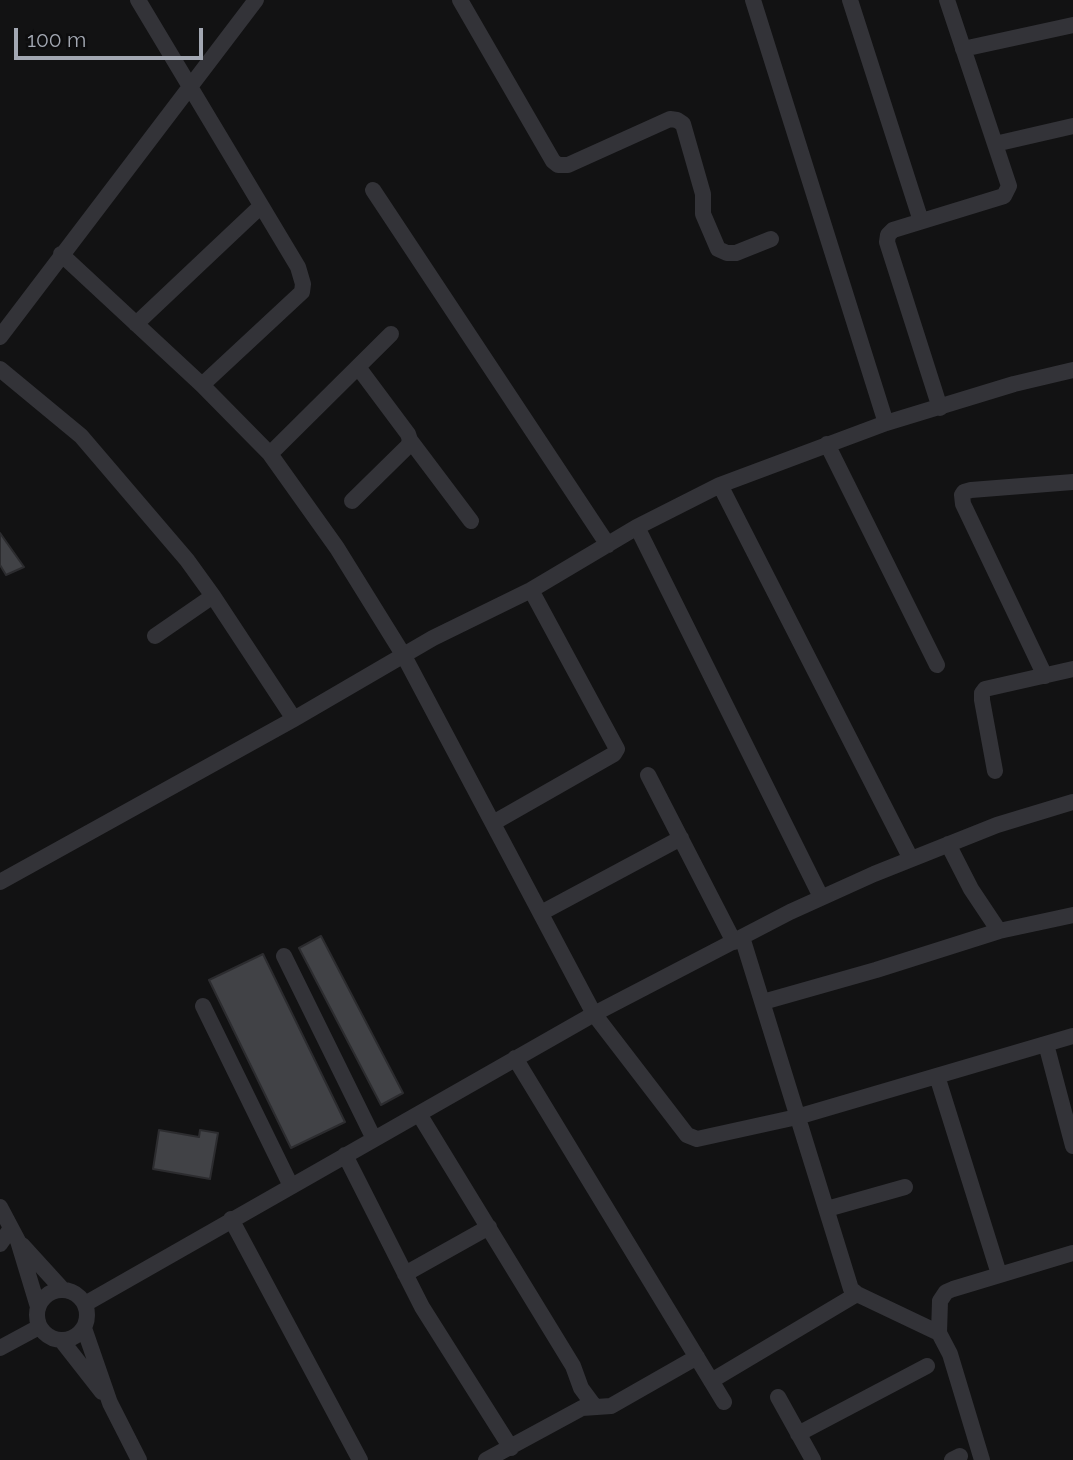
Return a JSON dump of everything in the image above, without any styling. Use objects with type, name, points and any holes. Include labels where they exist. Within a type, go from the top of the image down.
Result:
[{"type":"street","points":[[138,0],[298,267],[303,284],[302,292],[202,385]]},
{"type":"street","points":[[460,0],[553,161],[558,165],[568,166],[670,119],[677,120],[682,124],[700,183],[703,214],[718,248],[727,253],[736,253],[771,239]]},
{"type":"street","points":[[753,0],[886,423]]},
{"type":"street","points":[[850,0],[921,221]]},
{"type":"street","points":[[940,408],[887,242],[888,235],[893,230],[1004,196],[1009,186],[947,0]]},
{"type":"street","points":[[0,337],[250,3]]},
{"type":"street","points":[[963,49],[1073,25]]},
{"type":"street","points":[[995,144],[1073,126]]},
{"type":"street","points":[[373,190],[608,545]]},
{"type":"street","points":[[136,324],[261,205]]},
{"type":"street","points":[[61,254],[202,385],[270,454],[337,548],[404,656],[594,1014],[687,1135],[697,1139],[797,1117],[1073,1036]]},
{"type":"street","points":[[270,454],[391,334]]},
{"type":"street","points":[[358,367],[471,521]]},
{"type":"street","points":[[0,369],[81,436],[187,560],[294,719]]},
{"type":"street","points":[[0,882],[294,719],[433,638],[531,590],[637,527],[720,485],[886,423],[1014,384],[1073,370]]},
{"type":"street","points":[[352,501],[408,446],[410,440]]},
{"type":"street","points":[[827,444],[937,666]]},
{"type":"street","points":[[1045,676],[962,504],[962,495],[971,490],[1073,482]]},
{"type":"street","points":[[720,485],[911,859]]},
{"type":"street","points":[[637,527],[821,897]]},
{"type":"street","points":[[493,823],[614,754],[617,749],[531,590]]},
{"type":"street","points":[[155,636],[213,596]]},
{"type":"street","points":[[995,771],[982,693],[985,689],[1073,670]]},
{"type":"street","points":[[648,775],[738,939],[763,1002],[851,1289],[939,1333]]},
{"type":"street","points":[[85,1304],[515,1058],[738,939],[821,897],[911,859],[998,825],[1073,802]]},
{"type":"street","points":[[541,913],[681,838]]},
{"type":"street","points":[[948,844],[971,890],[999,931]]},
{"type":"street","points":[[763,1002],[999,931],[1073,915]]},
{"type":"street","points":[[284,957],[374,1139]]},
{"type":"street","points":[[203,1006],[291,1186]]},
{"type":"street","points":[[1046,1044],[1073,1146]]},
{"type":"street","points":[[515,1058],[724,1402]]},
{"type":"street","points":[[937,1076],[999,1275]]},
{"type":"street","points":[[419,1114],[573,1366],[581,1388],[595,1406]]},
{"type":"street","points":[[345,1155],[422,1307],[511,1448]]},
{"type":"street","points":[[827,1209],[905,1187]]},
{"type":"street","points":[[1,1211],[15,1234],[63,1290]]},
{"type":"street","points":[[232,1219],[360,1460]]},
{"type":"street","points":[[405,1274],[489,1227]]},
{"type":"street","points":[[0,1244],[15,1234]]},
{"type":"street","points":[[15,1234],[38,1307]]},
{"type":"street","points":[[982,1460],[950,1354],[939,1333],[940,1301],[946,1292],[1073,1253]]},
{"type":"street","points":[[63,1290],[73,1292],[85,1304],[87,1320],[84,1328],[71,1339],[52,1339],[39,1326],[36,1318],[38,1307],[48,1294],[63,1290]]},
{"type":"street","points":[[711,1381],[858,1294]]},
{"type":"street","points":[[0,1348],[39,1326]]},
{"type":"street","points":[[84,1328],[110,1403],[139,1460]]},
{"type":"street","points":[[62,1341],[110,1403]]},
{"type":"street","points":[[486,1460],[582,1408],[611,1406],[697,1357]]},
{"type":"street","points":[[799,1434],[928,1366]]},
{"type":"street","points":[[778,1397],[813,1460]]},
{"type":"building","points":[[0,533],[24,567],[6,575],[0,565]]},
{"type":"building","points":[[321,936],[403,1093],[381,1105],[299,948]]},
{"type":"building","points":[[263,954],[345,1122],[291,1148],[209,980]]},
{"type":"building","points":[[159,1130],[199,1137],[200,1130],[218,1133],[210,1179],[153,1169]]}]
